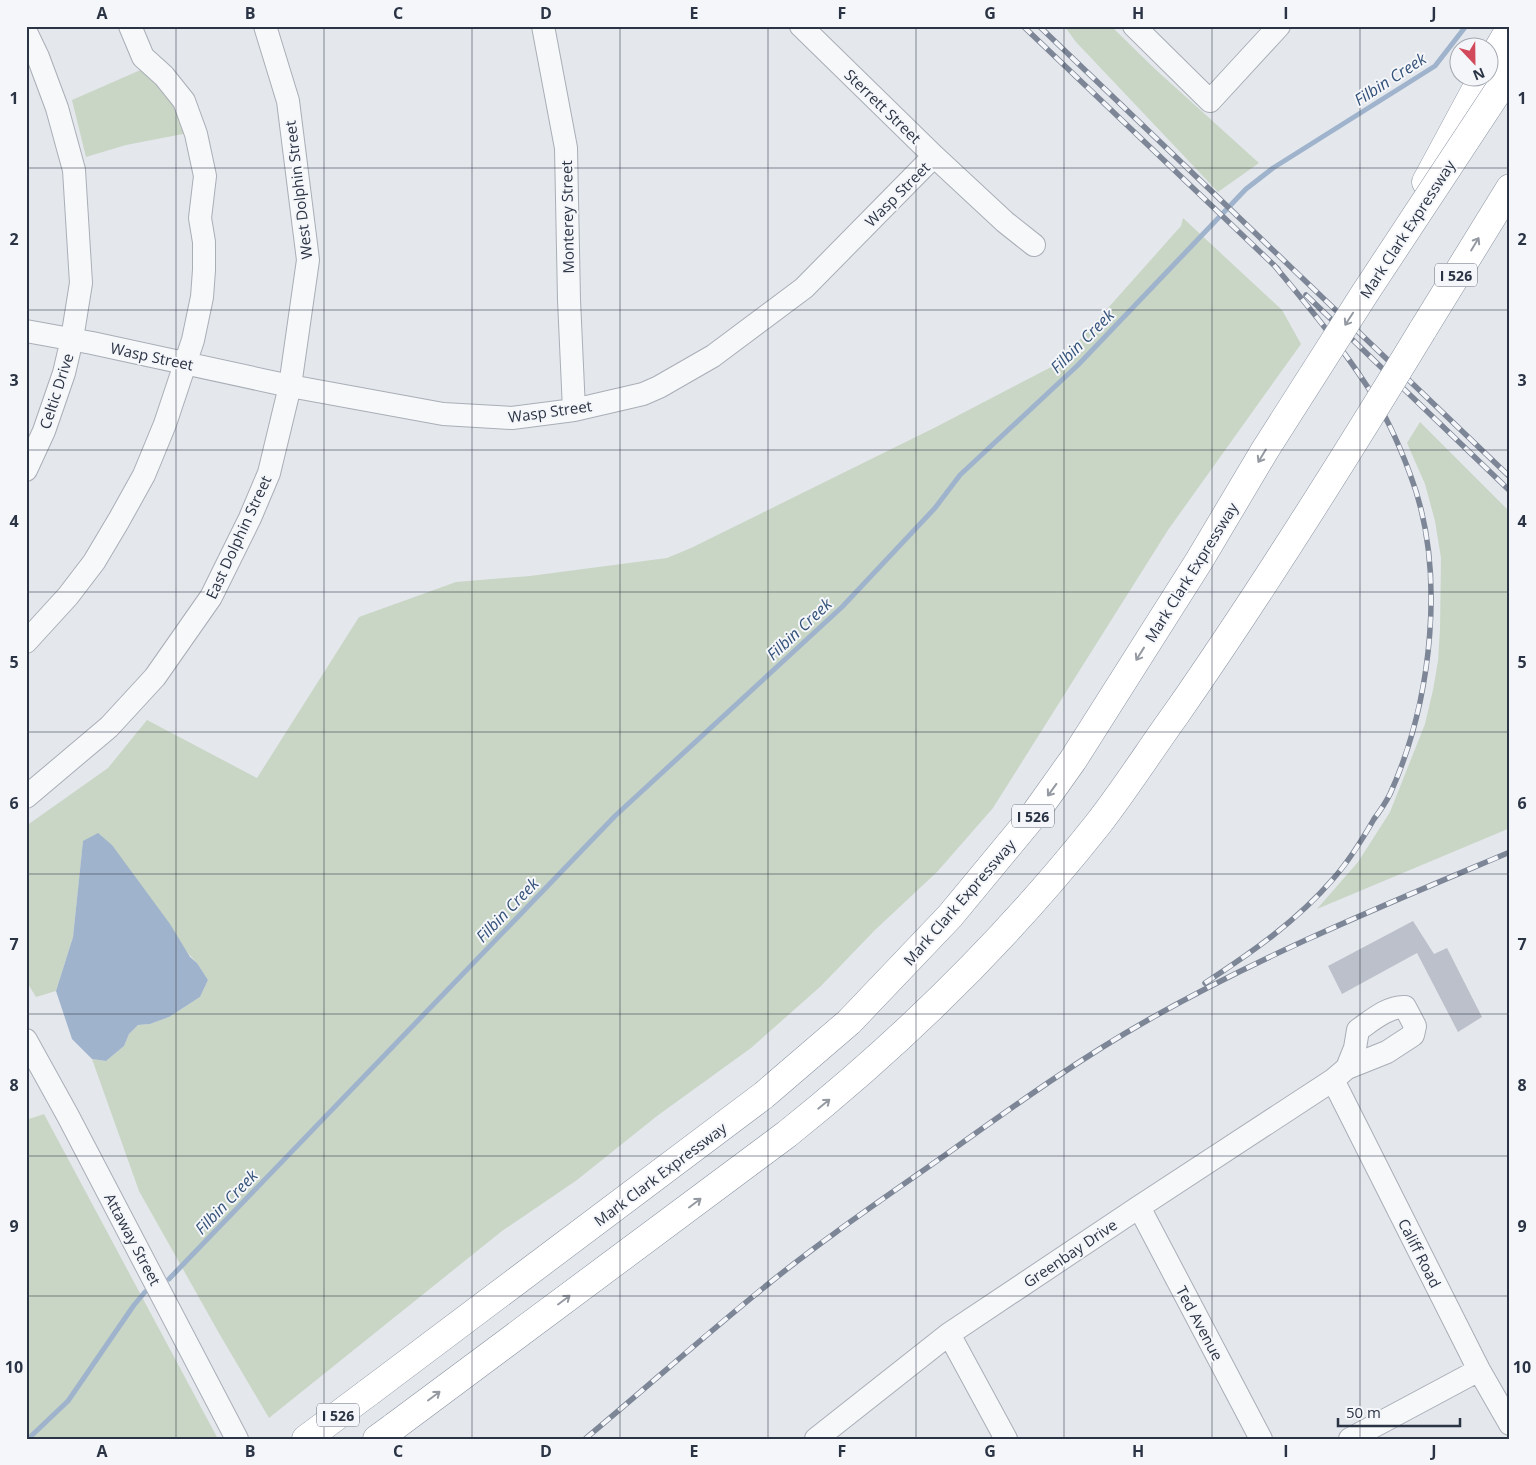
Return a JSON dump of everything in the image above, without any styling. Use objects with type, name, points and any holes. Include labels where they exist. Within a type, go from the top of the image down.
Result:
[{"type":"highway","points":[[1498,50],[1510,30]]},
{"type":"highway","name":"Mark Clark Expressway","points":[[306,1439],[764,1095],[849,1022],[950,916],[1036,812],[1073,760],[1199,561],[1265,450],[1510,73]]},
{"type":"highway","points":[[1365,294],[1477,88]]},
{"type":"highway","name":"I 526","points":[[377,1439],[788,1134],[855,1078],[975,965],[1050,882],[1100,822],[1218,654],[1336,472],[1510,188]]},
{"type":"highway","points":[[1490,219],[1510,194]]},
{"type":"street","points":[[26,642],[68,596],[94,562],[144,475],[166,424],[193,340],[203,288],[204,242],[200,218],[205,176],[196,134],[184,101],[164,76],[143,57],[130,26]]},
{"type":"street","name":"West Dolphin Street","points":[[265,26],[288,101],[308,260],[290,386]]},
{"type":"street","name":"Monterey Street","points":[[543,26],[566,148],[569,300],[574,410]]},
{"type":"street","name":"Sterrett Street","points":[[801,26],[934,156],[1005,222],[1034,245]]},
{"type":"street","points":[[1134,26],[1210,101],[1279,26]]},
{"type":"street","name":"Celtic Drive","points":[[26,32],[38,57],[57,108],[74,170],[81,283],[72,339],[64,373],[44,431],[26,470]]},
{"type":"street","name":"Wasp Street","points":[[26,331],[72,339],[290,386],[443,414],[512,418],[574,410],[643,394],[713,356],[804,288],[934,156]]},
{"type":"street","name":"East Dolphin Street","points":[[26,797],[109,727],[155,677],[211,597],[269,473],[290,386]]},
{"type":"street","name":"Attaway Street","points":[[26,1040],[77,1133],[237,1439]]},
{"type":"street","name":"Greenbay Drive","points":[[816,1439],[949,1334],[1340,1074]]},
{"type":"street","name":"Califf Road","points":[[1340,1074],[1479,1370],[1510,1424]]},
{"type":"street","name":"Ted Avenue","points":[[1139,1207],[1261,1439]]},
{"type":"street","points":[[949,1334],[1006,1439]]},
{"type":"street","points":[[1350,1439],[1479,1370]]},
{"type":"green space","points":[[1111,26],[1155,69],[1259,163],[1218,192],[1076,42],[1065,27]]},
{"type":"green space","points":[[145,68],[166,87],[188,133],[126,145],[86,157],[72,100]]},
{"type":"green space","points":[[1183,218],[1282,310],[1301,344],[1168,530],[993,808],[937,872],[875,930],[821,986],[751,1048],[657,1116],[577,1180],[502,1231],[269,1418],[139,1191],[92,1059],[106,1061],[124,1046],[129,1034],[138,1025],[150,1024],[169,1017],[200,997],[208,980],[197,963],[83,842],[73,937],[56,991],[36,997],[26,981],[26,826],[108,768],[147,720],[257,778],[359,617],[456,582],[530,576],[667,558],[691,548],[936,427],[1059,363],[1181,226]]},
{"type":"green space","points":[[1420,422],[1510,512],[1510,828],[1317,909],[1358,862],[1390,812],[1425,724],[1433,690],[1438,661],[1440,629],[1441,558],[1435,521],[1425,484],[1407,443]]},
{"type":"green space","points":[[44,1114],[218,1439],[26,1439],[26,1120]]},
{"type":"water","points":[[98,833],[112,845],[208,980],[200,997],[169,1017],[150,1024],[138,1025],[129,1034],[124,1046],[106,1061],[92,1059],[72,1039],[56,991],[73,937],[83,841]]},
{"type":"building","points":[[1413,921],[1434,954],[1447,948],[1482,1017],[1458,1032],[1417,953],[1342,994],[1328,966]]},
{"type":"waterway","name":"Filbin Creek","points":[[169,1279],[615,816],[842,607],[935,508],[960,475],[1078,365],[1246,189],[1273,168],[1435,66],[1466,26]]},
{"type":"waterway","name":"Filbin Creek","points":[[28,1439],[68,1401],[145,1292]]},
{"type":"railway","points":[[1023,26],[1278,269]]},
{"type":"railway","points":[[1039,26],[1510,477]]},
{"type":"railway","points":[[1205,983],[1256,948],[1289,922],[1319,894],[1350,858],[1388,797],[1404,757],[1416,718],[1425,677],[1430,635],[1431,593],[1428,551],[1421,511],[1401,451],[1374,396],[1345,354],[1274,265]]},
{"type":"railway","points":[[1306,295],[1510,491]]},
{"type":"railway","points":[[585,1439],[744,1304],[813,1249],[1074,1065],[1148,1020],[1236,973],[1372,911],[1510,852]]}]
